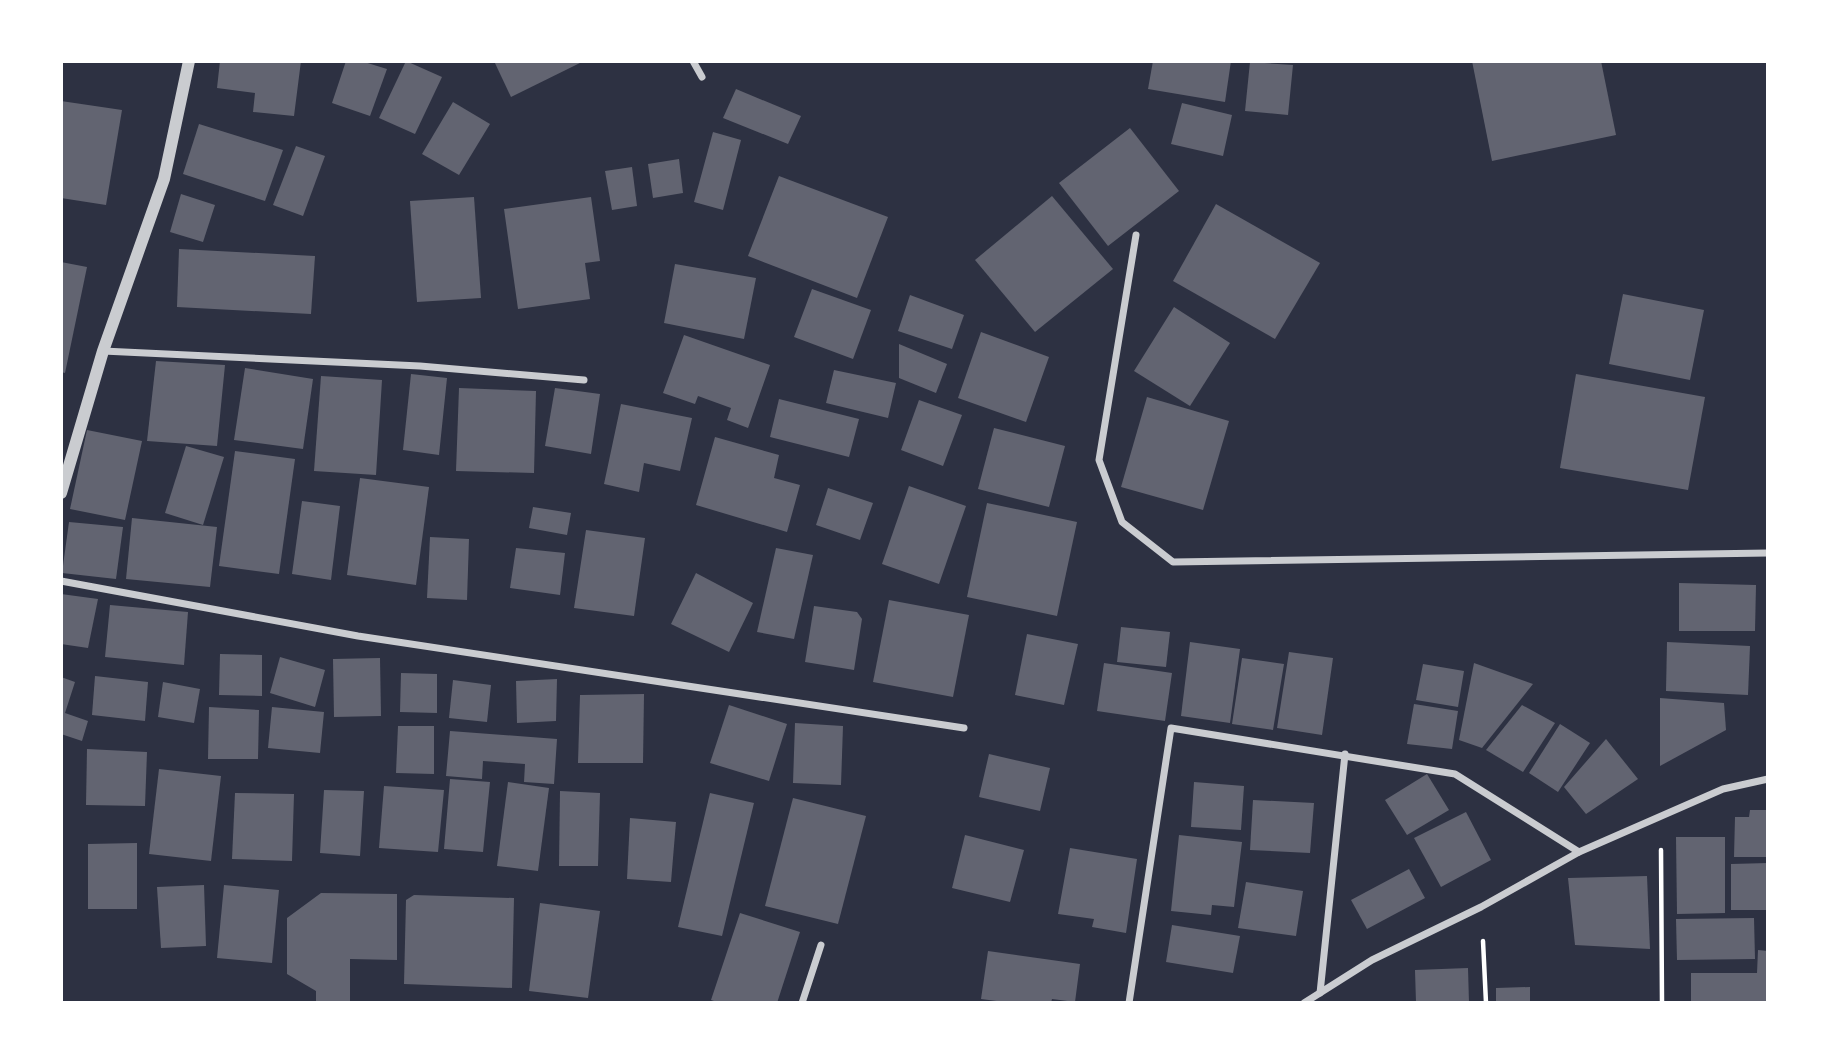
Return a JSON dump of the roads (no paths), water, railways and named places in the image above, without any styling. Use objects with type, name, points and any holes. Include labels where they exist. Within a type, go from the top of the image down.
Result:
[{"type":"street","points":[[61,493],[103,351],[164,179],[189,61]]},
{"type":"street","points":[[693,61],[702,77]]},
{"type":"street","points":[[1136,235],[1099,460],[1122,522],[1173,562],[1768,553]]},
{"type":"street","points":[[103,351],[420,366],[584,380]]},
{"type":"street","points":[[61,581],[358,636],[964,728]]},
{"type":"street","points":[[1129,1003],[1171,728],[1345,754],[1455,775],[1580,852]]},
{"type":"street","points":[[1320,993],[1345,754]]},
{"type":"street","points":[[1304,1003],[1372,960],[1481,906],[1580,852],[1660,814],[1723,789],[1768,779]]},
{"type":"street","points":[[802,1003],[821,946]]}]
